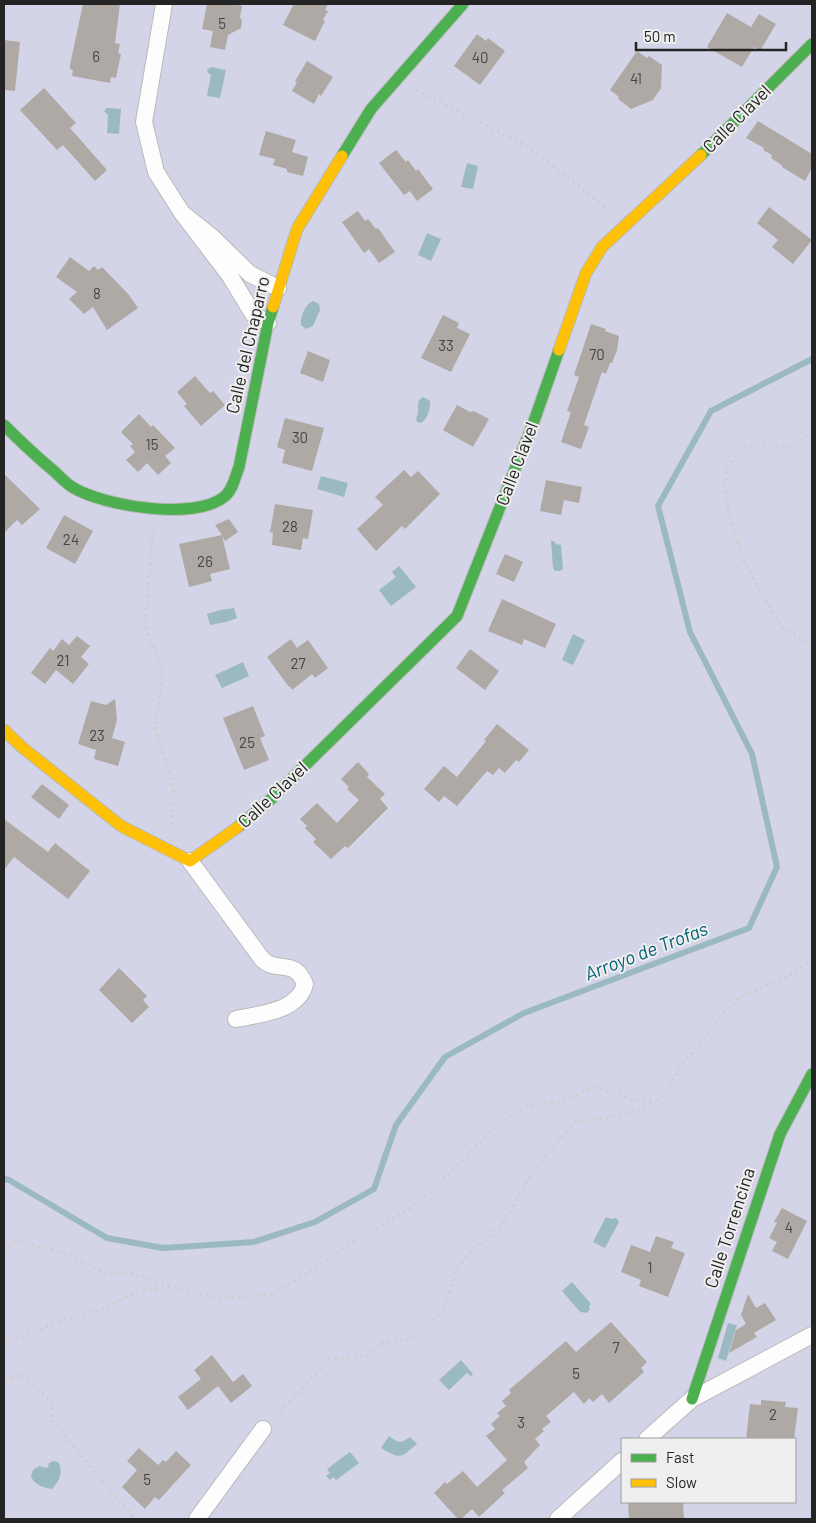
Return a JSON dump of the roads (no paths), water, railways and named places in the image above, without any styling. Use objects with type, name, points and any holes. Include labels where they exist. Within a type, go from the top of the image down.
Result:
[{"type":"street","points":[[164,4],[144,122],[156,172],[182,213],[230,276],[253,314],[268,323]]},
{"type":"street","name":"Calle del Chaparro","points":[[4,425],[32,453],[72,487],[100,499],[155,510],[188,509],[216,503],[226,496],[232,487],[239,467],[268,323],[297,229],[371,109],[463,4]]},
{"type":"street","name":"Calle Clavel","points":[[190,861],[219,842],[270,800],[456,616],[479,563],[534,421],[586,273],[602,248],[685,171],[812,44]]},
{"type":"street","points":[[182,213],[212,237],[250,274],[278,288]]},
{"type":"street","points":[[4,730],[23,748],[121,826],[168,852],[190,861],[262,959],[270,964],[293,968],[300,974],[305,984],[302,994],[288,1005],[280,1009],[236,1019]]},
{"type":"street","name":"Calle Torrencina","points":[[692,1398],[780,1134],[812,1074]]},
{"type":"street","points":[[648,1438],[692,1398],[812,1335]]},
{"type":"street","points":[[197,1519],[263,1429]]},
{"type":"street","points":[[558,1519],[621,1462]]},
{"type":"waterway","name":"Arroyo de Trofas","points":[[4,1179],[9,1180],[107,1238],[163,1248],[254,1242],[315,1222],[374,1189],[396,1125],[445,1057],[524,1013],[749,928],[777,867],[752,754],[690,632],[658,506],[711,411],[812,359]]}]
